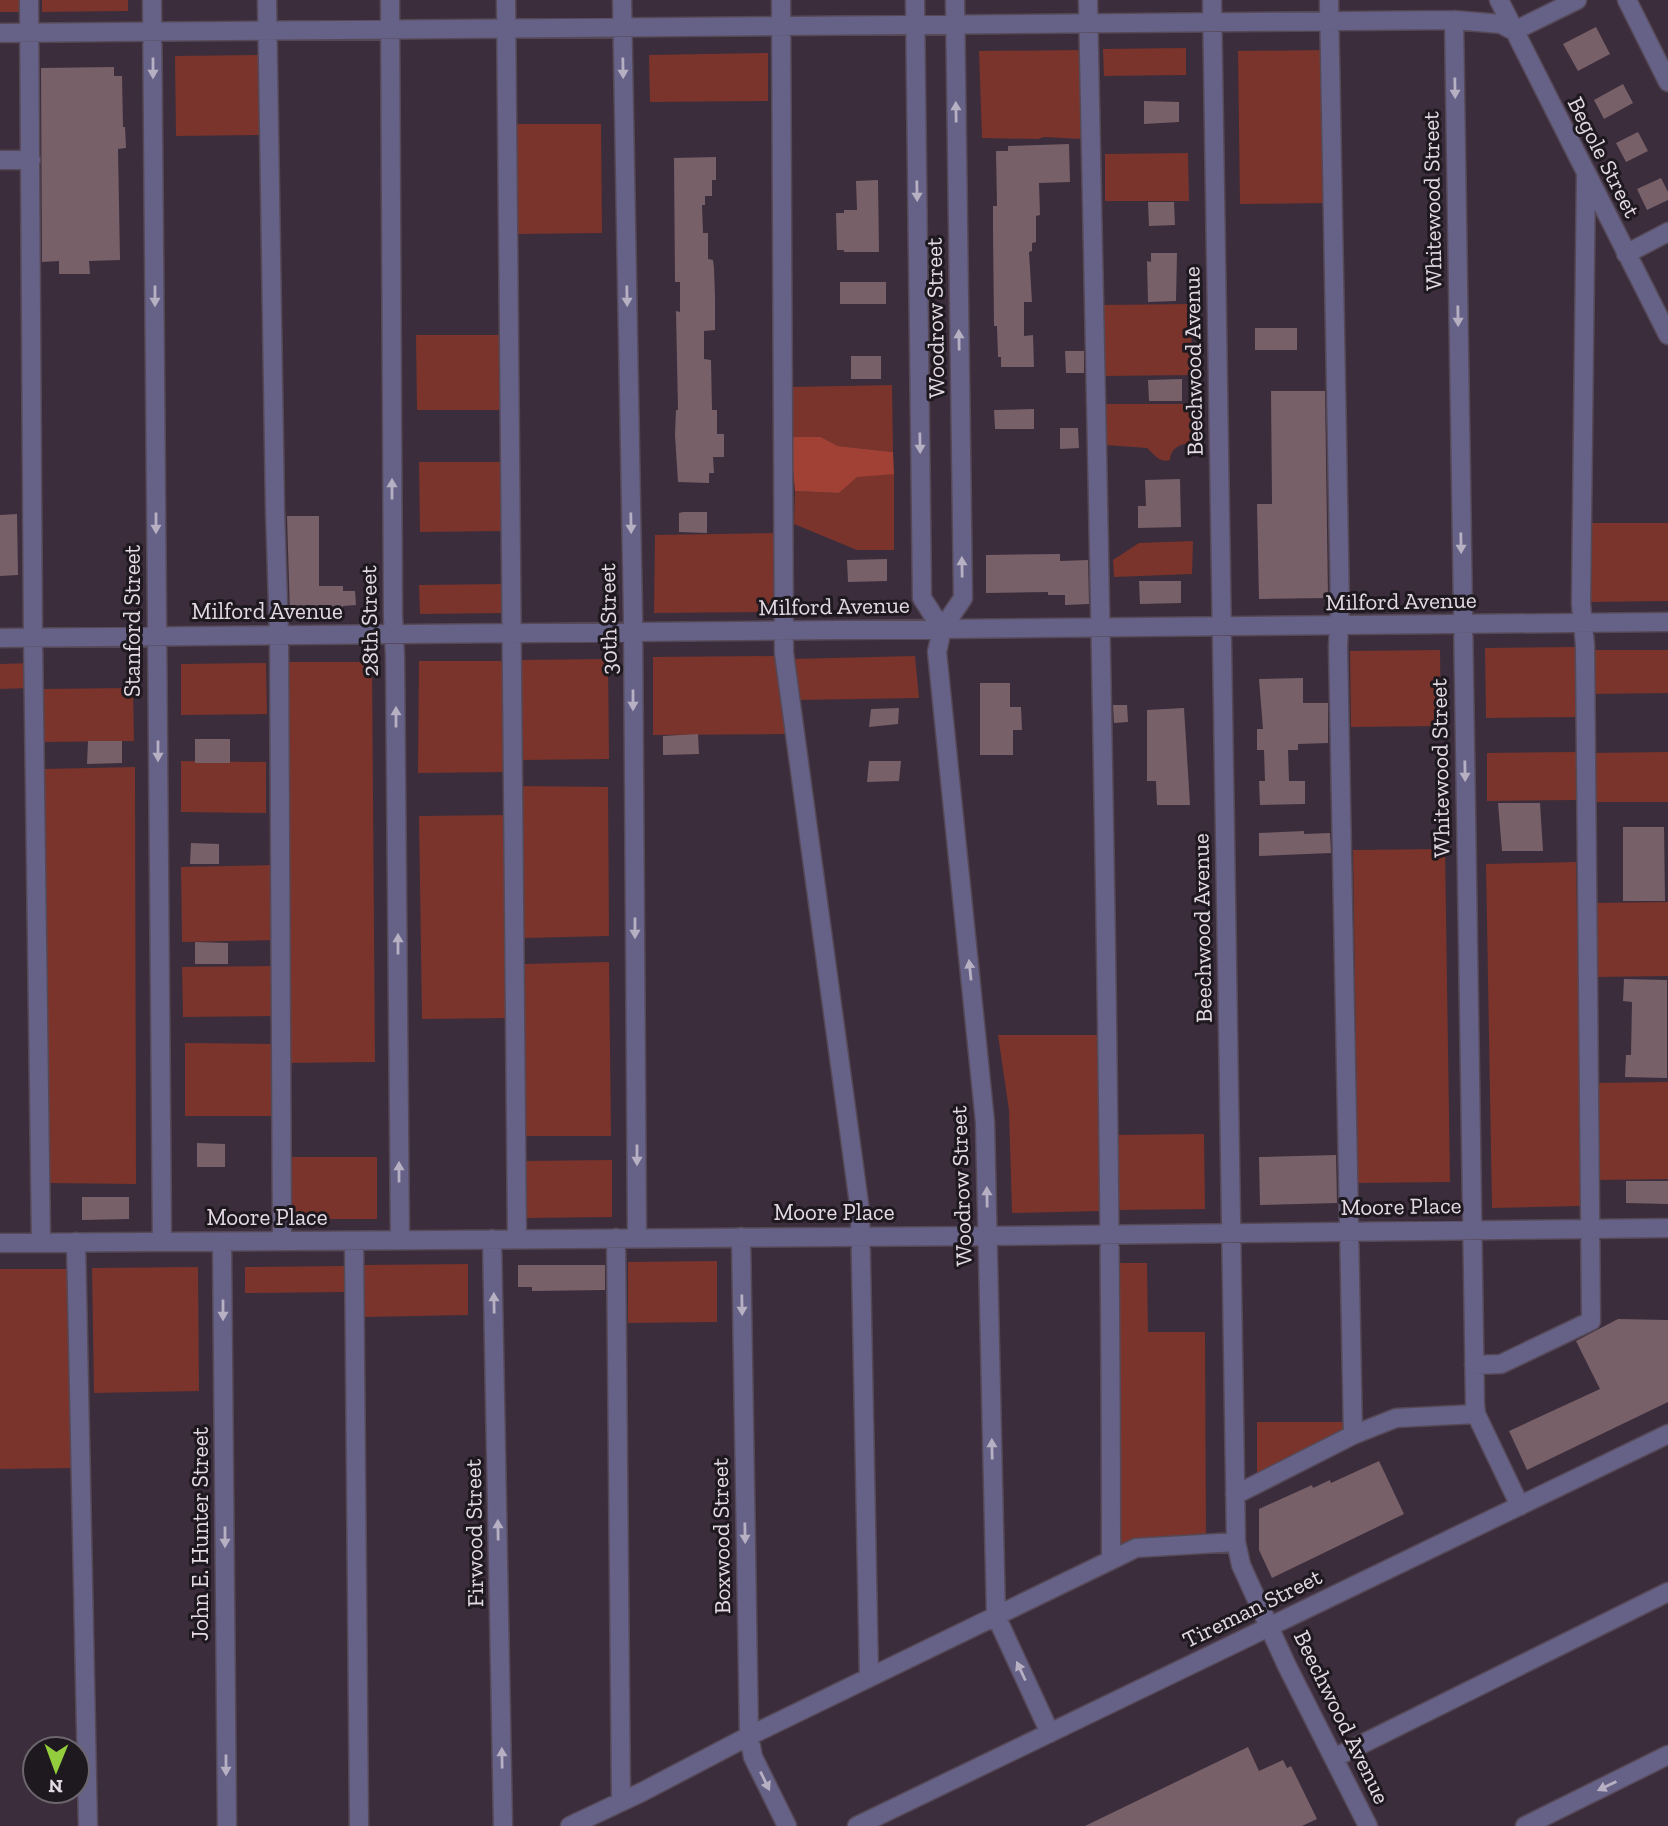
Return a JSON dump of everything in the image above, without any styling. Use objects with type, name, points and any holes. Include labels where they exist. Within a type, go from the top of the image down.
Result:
[{"type":"street","points":[[29,0],[33,637],[41,1243]]},
{"type":"street","name":"Stanford Street","points":[[152,0],[162,1242]]},
{"type":"street","points":[[267,0],[279,636],[282,1241]]},
{"type":"street","name":"28th Street","points":[[390,0],[400,1240]]},
{"type":"street","points":[[506,0],[517,1239]]},
{"type":"street","name":"30th Street","points":[[622,0],[633,632],[638,1238]]},
{"type":"street","points":[[781,0],[784,653],[860,1211],[869,1677]]},
{"type":"street","name":"Woodrow Street","points":[[915,0],[922,598],[942,629]]},
{"type":"street","name":"Woodrow Street","points":[[955,0],[963,598],[942,629],[937,652],[985,1122],[996,1616],[1050,1733]]},
{"type":"street","points":[[1088,0],[1102,628],[1111,1234],[1111,1559]]},
{"type":"street","name":"Beechwood Avenue","points":[[1212,0],[1236,1542],[1241,1565],[1368,1826]]},
{"type":"street","points":[[1329,0],[1353,1435]]},
{"type":"street","name":"Begole Street","points":[[1499,0],[1668,335]]},
{"type":"street","points":[[0,33],[1454,20],[1501,24],[1514,31],[1577,0]]},
{"type":"street","points":[[1627,0],[1668,82]]},
{"type":"street","name":"Whitewood Street","points":[[1454,20],[1476,1414],[1520,1506]]},
{"type":"street","points":[[0,160],[31,160]]},
{"type":"street","points":[[1474,1365],[1501,1364],[1591,1321],[1585,645],[1581,623],[1586,174]]},
{"type":"street","points":[[1626,254],[1668,232]]},
{"type":"street","name":"Milford Avenue","points":[[0,638],[1668,622]]},
{"type":"street","name":"Moore Place","points":[[0,1243],[1668,1228]]},
{"type":"street","name":"Boxwood Street","points":[[741,1237],[749,1736],[753,1757],[787,1826]]},
{"type":"street","points":[[616,1238],[621,1802]]},
{"type":"street","name":"Firwood Street","points":[[492,1239],[503,1826]]},
{"type":"street","points":[[354,1241],[359,1826]]},
{"type":"street","points":[[76,1242],[88,1826]]},
{"type":"street","name":"John E. Hunter Street","points":[[222,1242],[227,1826]]},
{"type":"street","points":[[1236,1495],[1353,1435],[1396,1418],[1476,1414]]},
{"type":"street","name":"Tireman Street","points":[[857,1826],[1668,1434]]},
{"type":"street","points":[[570,1826],[1136,1548],[1236,1542]]},
{"type":"street","points":[[1334,1758],[1668,1592]]},
{"type":"street","points":[[1525,1826],[1668,1755]]},
{"type":"shaded area","points":[[0,0],[23,0],[23,12],[0,12]]},
{"type":"shaded area","points":[[42,0],[128,0],[128,11],[42,12]]},
{"type":"shaded area","points":[[1186,48],[1186,75],[1104,76],[1103,49]]},
{"type":"shaded area","points":[[1081,50],[1082,139],[982,138],[979,51]]},
{"type":"shaded area","points":[[1327,50],[1329,203],[1240,204],[1238,51]]},
{"type":"shaded area","points":[[768,53],[768,101],[650,102],[649,55]]},
{"type":"shaded area","points":[[265,55],[265,135],[176,136],[175,56]]},
{"type":"shaded area","points":[[514,124],[601,124],[602,233],[515,234]]},
{"type":"shaded area","points":[[1188,153],[1189,201],[1105,201],[1105,154]]},
{"type":"shaded area","points":[[1191,304],[1192,375],[1105,376],[1104,305]]},
{"type":"shaded area","points":[[416,335],[503,335],[503,410],[417,410]]},
{"type":"shaded area","points":[[892,385],[893,452],[838,446],[821,437],[790,437],[791,387]]},
{"type":"shaded area","points":[[1106,404],[1193,404],[1193,440],[1177,447],[1170,460],[1166,461],[1157,458],[1147,448],[1106,445]]},
{"type":"shaded area","points":[[790,437],[821,437],[838,446],[893,452],[894,474],[857,477],[839,493],[795,491]]},
{"type":"shaded area","points":[[419,462],[505,462],[506,531],[420,532]]},
{"type":"shaded area","points":[[894,474],[894,550],[857,550],[794,524],[795,491],[839,493],[856,477]]},
{"type":"shaded area","points":[[1588,523],[1668,523],[1668,601],[1589,602]]},
{"type":"shaded area","points":[[776,533],[778,612],[654,613],[655,535]]},
{"type":"shaded area","points":[[1193,541],[1192,574],[1114,577],[1113,560],[1139,543]]},
{"type":"shaded area","points":[[506,584],[506,613],[420,614],[419,585]]},
{"type":"shaded area","points":[[1577,647],[1578,717],[1486,718],[1485,648]]},
{"type":"shaded area","points":[[1440,650],[1441,726],[1351,727],[1350,651]]},
{"type":"shaded area","points":[[1590,650],[1668,650],[1668,693],[1591,694]]},
{"type":"shaded area","points":[[779,656],[789,734],[653,735],[653,657]]},
{"type":"shaded area","points":[[915,656],[919,698],[798,700],[791,659]]},
{"type":"shaded area","points":[[608,659],[609,759],[519,760],[518,660]]},
{"type":"shaded area","points":[[419,661],[507,661],[507,772],[418,773]]},
{"type":"shaded area","points":[[282,662],[372,662],[375,1062],[284,1063]]},
{"type":"shaded area","points":[[30,663],[30,688],[0,689],[0,664]]},
{"type":"shaded area","points":[[266,663],[267,714],[181,715],[181,664]]},
{"type":"shaded area","points":[[133,688],[134,741],[44,742],[43,689]]},
{"type":"shaded area","points":[[1580,752],[1581,800],[1487,801],[1487,753]]},
{"type":"shaded area","points":[[1668,752],[1668,802],[1591,802],[1590,753]]},
{"type":"shaded area","points":[[181,761],[266,762],[266,813],[181,812]]},
{"type":"shaded area","points":[[135,767],[136,1184],[48,1183],[44,769]]},
{"type":"shaded area","points":[[519,786],[608,787],[609,936],[523,938]]},
{"type":"shaded area","points":[[508,815],[510,1018],[422,1019],[419,816]]},
{"type":"shaded area","points":[[1445,849],[1450,1182],[1358,1183],[1353,850]]},
{"type":"shaded area","points":[[1576,862],[1582,1206],[1492,1208],[1486,864]]},
{"type":"shaded area","points":[[274,865],[275,940],[182,942],[181,867]]},
{"type":"shaded area","points":[[1668,902],[1668,976],[1596,977],[1594,903]]},
{"type":"shaded area","points":[[609,962],[611,1136],[525,1136],[524,964]]},
{"type":"shaded area","points":[[277,966],[277,1016],[183,1017],[182,967]]},
{"type":"shaded area","points":[[998,1035],[1099,1035],[1103,1211],[1012,1213],[1009,1110]]},
{"type":"shaded area","points":[[185,1043],[273,1044],[273,1116],[185,1116]]},
{"type":"shaded area","points":[[1668,1082],[1668,1179],[1597,1180],[1596,1083]]},
{"type":"shaded area","points":[[1204,1134],[1205,1209],[1117,1210],[1116,1135]]},
{"type":"shaded area","points":[[292,1157],[377,1157],[377,1219],[292,1219]]},
{"type":"shaded area","points":[[612,1160],[612,1217],[525,1218],[524,1161]]},
{"type":"shaded area","points":[[717,1261],[717,1322],[628,1323],[628,1262]]},
{"type":"shaded area","points":[[1117,1263],[1147,1263],[1148,1332],[1205,1332],[1206,1542],[1119,1543]]},
{"type":"shaded area","points":[[468,1264],[468,1315],[365,1317],[364,1265]]},
{"type":"shaded area","points":[[345,1266],[345,1292],[245,1293],[245,1267]]},
{"type":"shaded area","points":[[198,1267],[199,1391],[94,1393],[92,1268]]},
{"type":"shaded area","points":[[0,1269],[70,1269],[71,1468],[0,1469]]},
{"type":"shaded area","points":[[1257,1422],[1344,1422],[1344,1433],[1257,1477]]},
{"type":"building","points":[[1596,27],[1610,54],[1578,71],[1563,44]]},
{"type":"building","points":[[114,67],[114,76],[122,76],[126,148],[118,149],[120,260],[89,261],[90,274],[59,274],[59,261],[42,262],[41,68]]},
{"type":"building","points":[[1623,84],[1633,103],[1604,119],[1594,100]]},
{"type":"building","points":[[1144,101],[1179,102],[1179,122],[1144,124]]},
{"type":"building","points":[[1638,132],[1648,151],[1626,162],[1616,143]]},
{"type":"building","points":[[1069,144],[1070,182],[1039,183],[1040,215],[1036,216],[1036,242],[1032,243],[1032,251],[1029,252],[1032,302],[1024,302],[1024,336],[1033,335],[1034,367],[1001,367],[997,326],[994,326],[993,206],[997,206],[996,151],[1008,151],[1008,146]]},
{"type":"building","points":[[716,157],[716,180],[712,180],[712,196],[705,196],[705,205],[702,205],[703,233],[708,233],[708,259],[713,260],[715,297],[715,330],[704,331],[704,359],[711,360],[712,410],[717,410],[717,434],[724,434],[724,457],[713,457],[714,473],[709,473],[709,483],[678,482],[675,435],[678,410],[676,311],[680,312],[680,282],[675,282],[674,158]]},
{"type":"building","points":[[1661,178],[1668,192],[1668,200],[1647,210],[1637,189]]},
{"type":"building","points":[[878,180],[879,252],[837,250],[836,213],[857,210],[856,181]]},
{"type":"building","points":[[1148,202],[1174,202],[1175,225],[1149,226]]},
{"type":"building","points":[[1151,253],[1177,253],[1176,301],[1148,302],[1147,261],[1151,262]]},
{"type":"building","points":[[840,282],[886,282],[886,304],[840,304]]},
{"type":"building","points":[[1255,328],[1297,328],[1297,350],[1255,350]]},
{"type":"building","points":[[1065,351],[1084,351],[1084,373],[1066,373]]},
{"type":"building","points":[[851,356],[881,356],[881,379],[851,379]]},
{"type":"building","points":[[1182,379],[1182,401],[1149,401],[1148,380]]},
{"type":"building","points":[[1271,391],[1325,391],[1328,598],[1259,599],[1257,504],[1272,504]]},
{"type":"building","points":[[1034,409],[1034,429],[995,429],[994,410]]},
{"type":"building","points":[[1060,428],[1078,428],[1079,448],[1060,449]]},
{"type":"building","points":[[1180,479],[1181,527],[1138,528],[1138,506],[1146,506],[1145,480]]},
{"type":"building","points":[[707,512],[707,533],[679,532],[679,513]]},
{"type":"building","points":[[17,514],[18,575],[0,576],[0,515]]},
{"type":"building","points":[[287,516],[319,516],[319,586],[343,586],[343,591],[355,591],[356,605],[343,606],[343,613],[290,614]]},
{"type":"building","points":[[1060,554],[1060,561],[1088,560],[1089,604],[1065,605],[1065,595],[1048,595],[1048,592],[986,593],[986,555]]},
{"type":"building","points":[[887,559],[887,581],[848,582],[847,560]]},
{"type":"building","points":[[1139,581],[1181,581],[1181,603],[1140,604]]},
{"type":"building","points":[[1303,678],[1303,703],[1328,703],[1328,743],[1298,744],[1298,750],[1288,750],[1289,781],[1305,781],[1305,804],[1260,805],[1259,781],[1265,781],[1264,750],[1257,750],[1257,729],[1263,729],[1259,679]]},
{"type":"building","points":[[980,683],[1010,683],[1010,707],[1021,707],[1022,730],[1013,730],[1013,755],[980,755]]},
{"type":"building","points":[[1113,705],[1127,705],[1128,722],[1114,723]]},
{"type":"building","points":[[899,708],[898,724],[869,727],[871,709]]},
{"type":"building","points":[[1184,708],[1190,805],[1157,805],[1156,781],[1147,781],[1147,710]]},
{"type":"building","points":[[698,734],[699,754],[663,755],[663,736]]},
{"type":"building","points":[[195,739],[230,739],[230,763],[195,763]]},
{"type":"building","points":[[88,741],[122,741],[122,763],[87,764]]},
{"type":"building","points":[[869,761],[901,761],[899,781],[867,782]]},
{"type":"building","points":[[1498,803],[1540,803],[1543,851],[1502,851]]},
{"type":"building","points":[[1623,827],[1664,827],[1665,901],[1623,901]]},
{"type":"building","points":[[1304,831],[1304,834],[1330,833],[1331,853],[1259,856],[1259,833]]},
{"type":"building","points":[[191,843],[219,844],[219,864],[190,864]]},
{"type":"building","points":[[195,942],[228,943],[228,964],[195,964]]},
{"type":"building","points":[[1624,979],[1667,980],[1667,1078],[1625,1077],[1626,1055],[1631,1055],[1632,1002],[1623,1001]]},
{"type":"building","points":[[197,1143],[225,1144],[225,1167],[197,1167]]},
{"type":"building","points":[[1336,1155],[1337,1203],[1260,1205],[1259,1157]]},
{"type":"building","points":[[1626,1181],[1668,1181],[1668,1204],[1626,1203]]},
{"type":"building","points":[[82,1197],[129,1197],[129,1219],[82,1220]]},
{"type":"building","points":[[518,1265],[605,1265],[605,1290],[532,1291],[532,1287],[518,1287]]},
{"type":"building","points":[[1618,1319],[1668,1320],[1668,1402],[1527,1470],[1509,1431],[1600,1389],[1576,1341]]},
{"type":"building","points":[[1379,1461],[1404,1514],[1272,1578],[1259,1550],[1259,1509],[1312,1485],[1313,1488],[1330,1480],[1331,1483]]},
{"type":"building","points":[[1248,1747],[1259,1771],[1283,1760],[1287,1768],[1291,1766],[1317,1819],[1302,1826],[1085,1826]]}]
